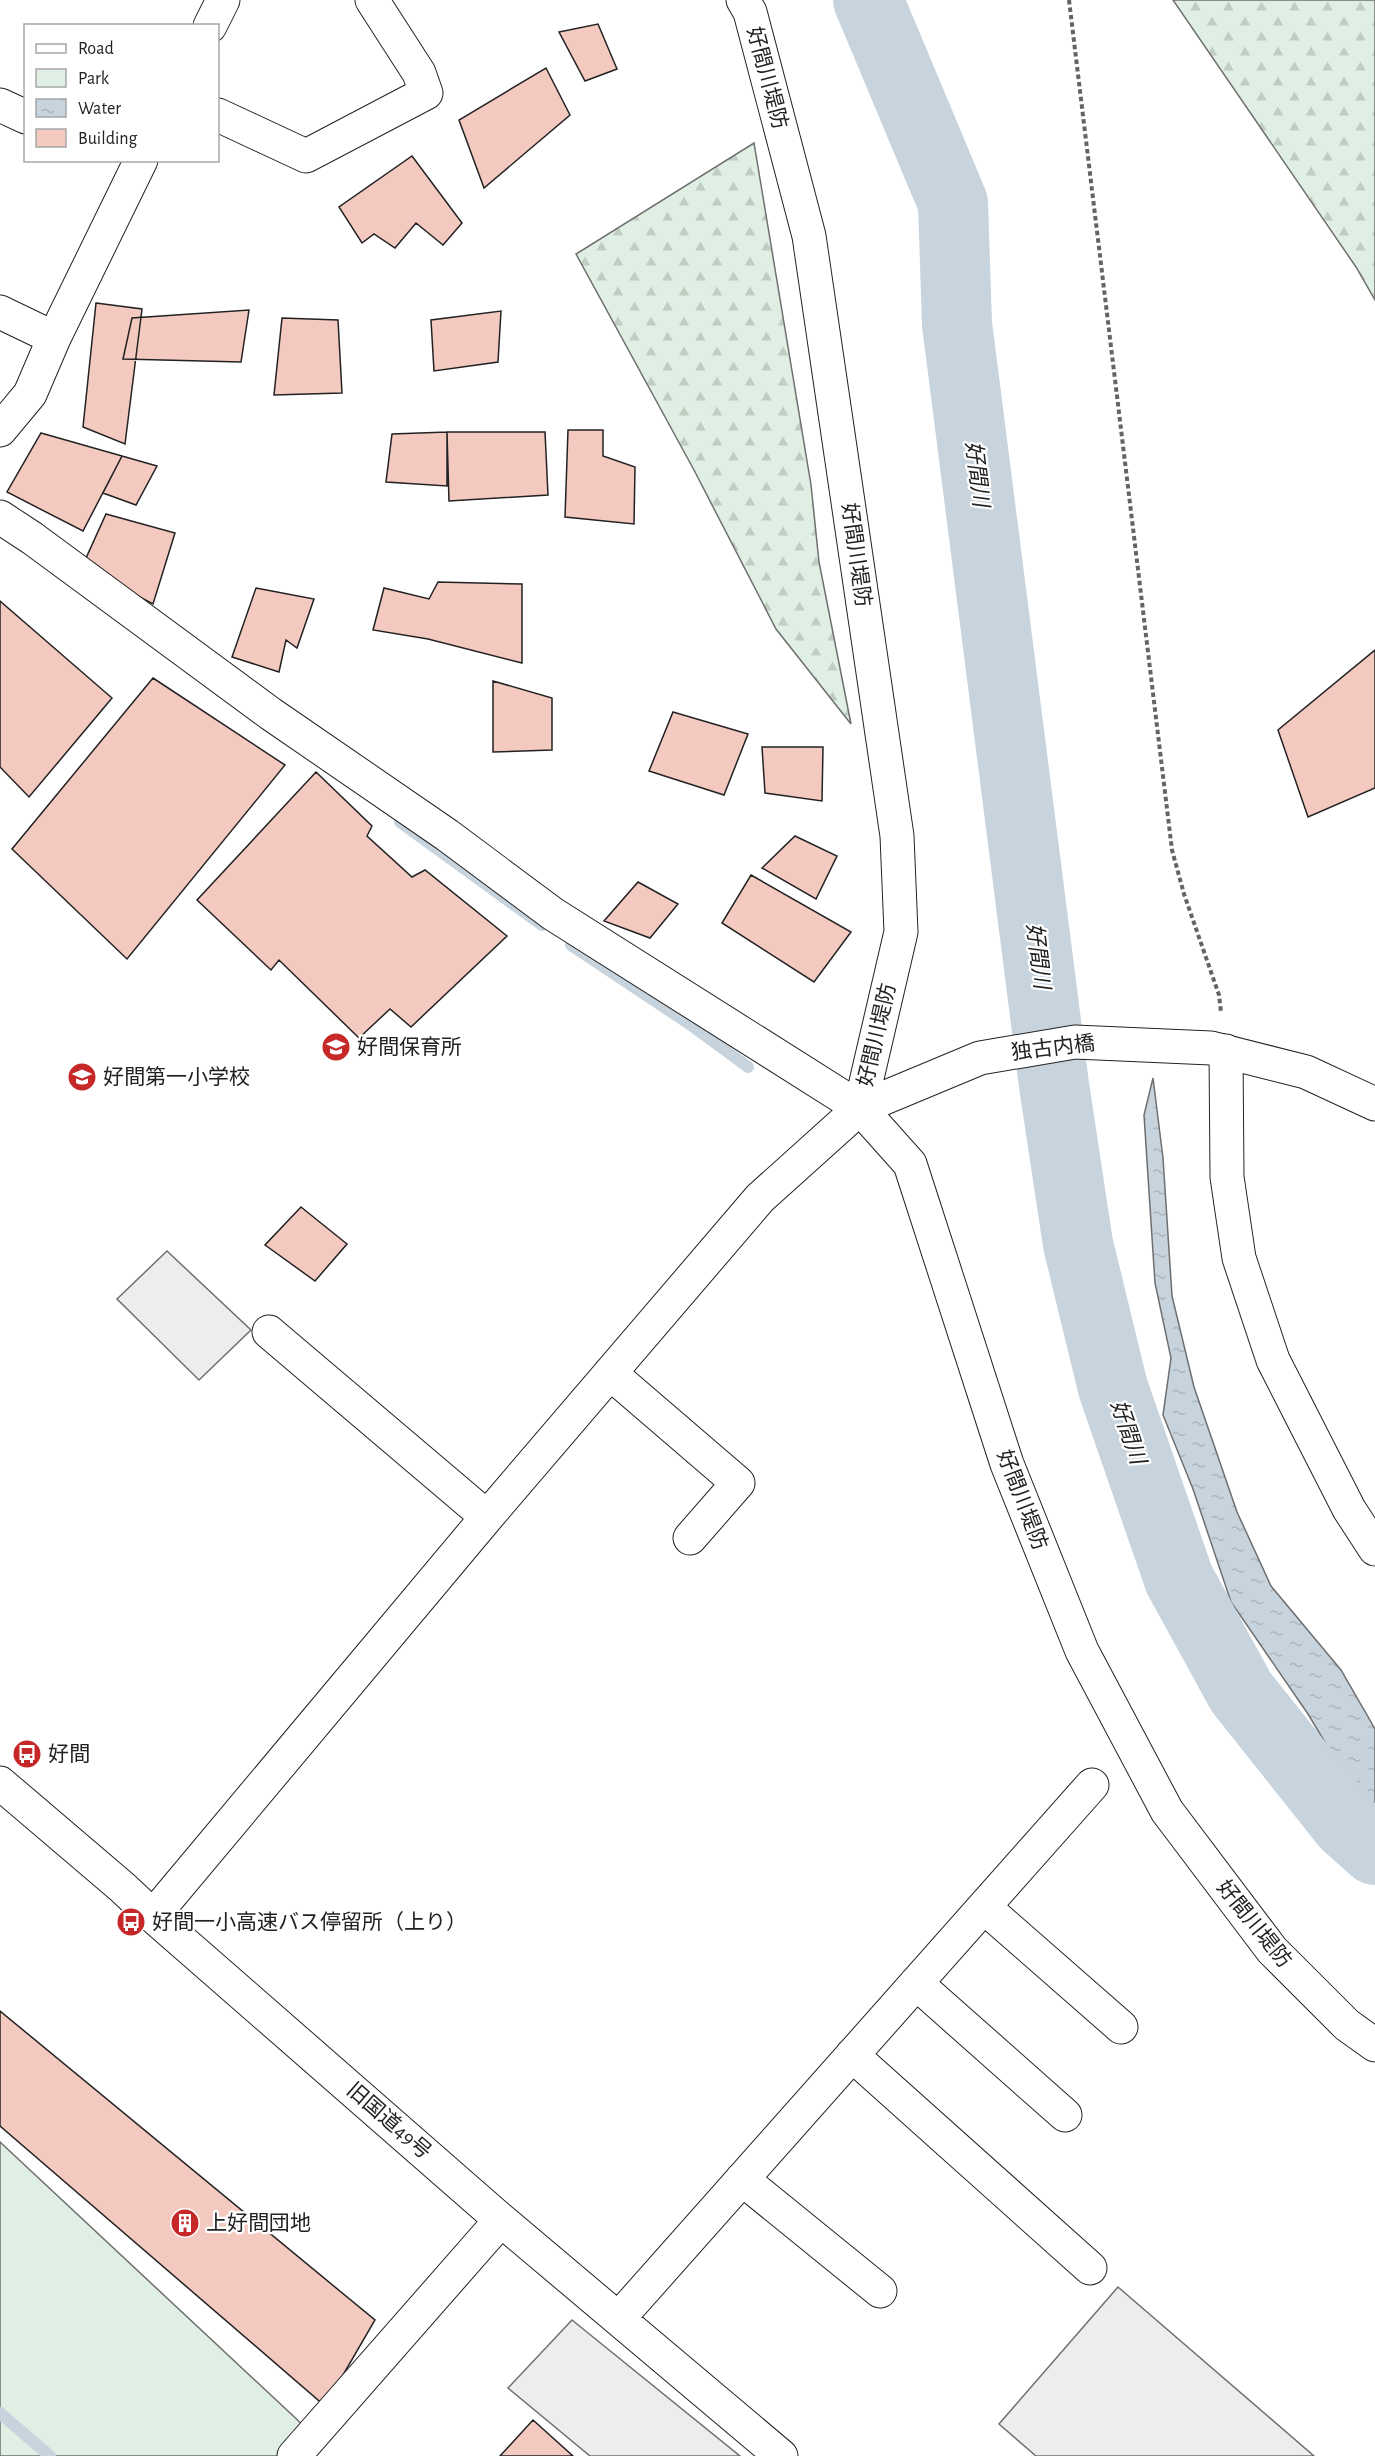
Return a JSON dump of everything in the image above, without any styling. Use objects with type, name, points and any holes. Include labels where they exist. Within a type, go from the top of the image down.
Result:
[{"type":"street","points":[[219,115],[306,156],[426,93],[419,73],[372,0]]},
{"type":"street","name":"好間川堤防","points":[[743,0],[750,12],[809,236],[897,836],[902,933],[860,1108],[910,1164],[1016,1486],[1082,1651],[1167,1811],[1272,1950],[1347,2025],[1375,2045]]},
{"type":"street","points":[[0,105],[24,116]]},
{"type":"street","points":[[0,430],[30,393],[131,164]]},
{"type":"street","points":[[0,312],[54,338]]},
{"type":"street","points":[[0,517],[32,538],[271,714],[447,835],[553,914],[860,1108]]},
{"type":"street","name":"独古内橋","points":[[153,1916],[487,1516],[760,1198],[860,1108],[981,1058],[1075,1042],[1218,1050],[1306,1072],[1375,1104]]},
{"type":"street","points":[[1218,1050],[1227,1177],[1239,1258],[1273,1360],[1349,1509],[1375,1550]]},
{"type":"street","points":[[269,1332],[487,1516]]},
{"type":"street","points":[[610,1373],[738,1483],[690,1538]]},
{"type":"street","name":"旧国道49号","points":[[0,1783],[122,1887],[501,2220],[781,2456]]},
{"type":"street","points":[[619,2318],[1092,1785]]},
{"type":"street","points":[[984,1906],[1121,2027]]},
{"type":"street","points":[[916,1983],[1065,2115]]},
{"type":"street","points":[[852,2055],[1090,2268]]},
{"type":"street","points":[[742,2179],[880,2291]]},
{"type":"street","points":[[294,2456],[501,2220]]},
{"type":"path","points":[[1069,0],[1172,850],[1184,894],[1219,994],[1218,1050]]},
{"type":"green space","points":[[1173,0],[1375,0],[1375,300],[1356,267]]},
{"type":"green space","points":[[754,143],[811,485],[819,562],[851,724],[776,629],[694,470],[576,254]]},
{"type":"green space","points":[[0,2142],[305,2427],[278,2456],[0,2456]]},
{"type":"shaded area","points":[[167,1251],[251,1330],[199,1380],[117,1299]]},
{"type":"shaded area","points":[[1118,2287],[1314,2456],[1036,2456],[999,2424]]},
{"type":"shaded area","points":[[572,2320],[740,2456],[590,2456],[508,2388]]},
{"type":"water","points":[[1153,1078],[1163,1158],[1172,1296],[1194,1387],[1237,1512],[1271,1586],[1341,1670],[1375,1729],[1375,1826],[1308,1714],[1231,1602],[1193,1489],[1163,1415],[1171,1358],[1155,1283],[1144,1115]]},
{"type":"building","points":[[598,24],[617,69],[585,81],[559,32]]},
{"type":"building","points":[[546,68],[570,115],[484,188],[459,120]]},
{"type":"building","points":[[412,156],[462,223],[443,245],[416,223],[395,248],[374,234],[362,243],[339,207]]},
{"type":"building","points":[[96,303],[142,309],[125,444],[83,427]]},
{"type":"building","points":[[249,310],[241,362],[123,359],[132,318]]},
{"type":"building","points":[[501,311],[498,362],[434,371],[431,320]]},
{"type":"building","points":[[282,318],[338,320],[342,393],[274,395]]},
{"type":"building","points":[[568,430],[603,430],[603,456],[635,467],[634,524],[565,517]]},
{"type":"building","points":[[447,432],[447,486],[386,482],[392,434]]},
{"type":"building","points":[[447,432],[545,432],[548,495],[449,501]]},
{"type":"building","points":[[41,433],[122,456],[83,531],[7,492]]},
{"type":"building","points":[[122,456],[157,466],[136,505],[103,493]]},
{"type":"building","points":[[106,514],[175,533],[153,604],[82,567]]},
{"type":"building","points":[[438,582],[522,584],[522,663],[428,639],[373,630],[384,588],[429,599]]},
{"type":"building","points":[[256,588],[314,599],[297,648],[286,640],[279,672],[232,657]]},
{"type":"building","points":[[0,601],[112,698],[29,797],[0,767]]},
{"type":"building","points":[[1375,650],[1375,788],[1308,817],[1278,730]]},
{"type":"building","points":[[153,678],[285,765],[127,959],[12,849]]},
{"type":"building","points":[[493,681],[552,698],[552,750],[493,752]]},
{"type":"building","points":[[673,712],[748,734],[724,795],[649,771]]},
{"type":"building","points":[[762,747],[823,747],[822,801],[765,793]]},
{"type":"building","points":[[316,772],[372,826],[367,836],[412,877],[425,870],[507,936],[411,1027],[390,1009],[359,1038],[279,960],[271,970],[197,900]]},
{"type":"building","points":[[795,836],[837,856],[816,899],[762,868]]},
{"type":"building","points":[[751,875],[851,932],[814,982],[722,923]]},
{"type":"building","points":[[638,882],[678,904],[650,938],[604,921]]},
{"type":"building","points":[[301,1207],[347,1244],[315,1281],[265,1245]]},
{"type":"building","name":"上好間団地","points":[[0,2011],[375,2320],[325,2406],[0,2126]]},
{"type":"building","points":[[533,2420],[573,2456],[500,2456]]},
{"type":"waterway","name":"好間川","points":[[868,0],[953,203],[957,324],[1054,1085],[1078,1244],[1113,1388],[1179,1579],[1241,1692],[1346,1824],[1375,1850]]},
{"type":"waterway","points":[[400,822],[542,925]]},
{"type":"waterway","points":[[571,945],[691,1025],[748,1067]]},
{"type":"waterway","points":[[0,2413],[50,2456]]},
{"type":"place","name":"好間保育所","points":[[336,1047]]},
{"type":"place","name":"好間第一小学校","points":[[82,1077]]},
{"type":"place","name":"好間","points":[[27,1754]]},
{"type":"place","name":"好間一小高速バス停留所（上り）","points":[[131,1922]]},
{"type":"place","name":"上好間団地","points":[[185,2223]]}]
